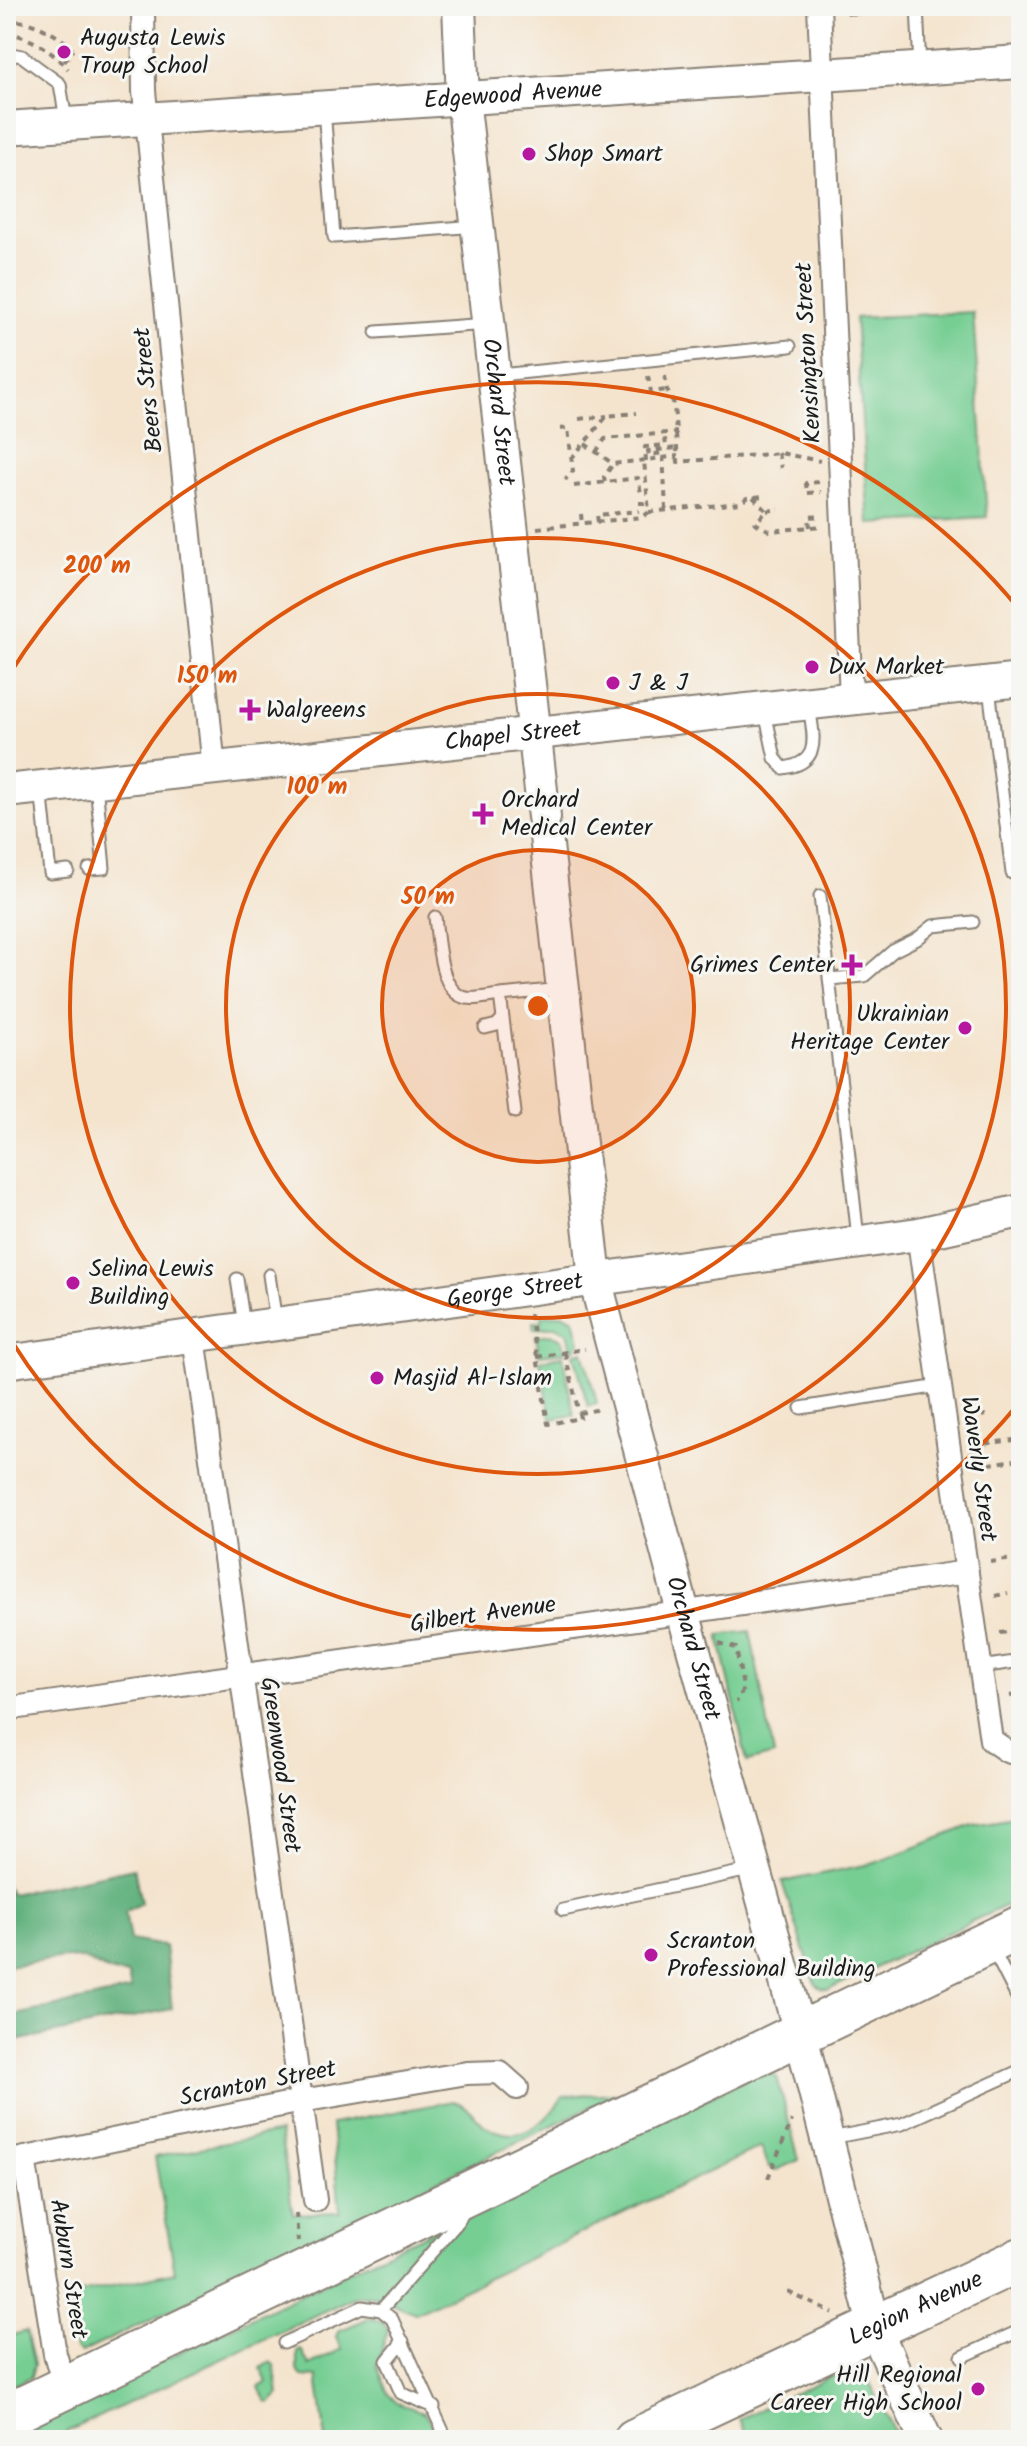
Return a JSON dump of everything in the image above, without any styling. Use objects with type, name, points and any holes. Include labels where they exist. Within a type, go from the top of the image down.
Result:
[{"type":"highway","points":[[6,2416],[1005,1934]]},
{"type":"highway","name":"Legion Avenue","points":[[635,2440],[755,2383],[859,2323],[1021,2259]]},
{"type":"main road","name":"Orchard Street","points":[[459,6],[463,98],[595,1279],[683,1612],[800,2032],[827,2139],[859,2323],[926,2440]]},
{"type":"main road","name":"Edgewood Avenue","points":[[6,128],[1021,62]]},
{"type":"main road","name":"Chapel Street","points":[[6,791],[1021,680]]},
{"type":"main road","name":"George Street","points":[[6,1362],[858,1243],[918,1234],[1021,1211]]},
{"type":"street","name":"Beers Street","points":[[143,6],[143,79],[214,768]]},
{"type":"street","name":"Kensington Street","points":[[819,6],[851,697]]},
{"type":"street","name":"Waverly Street","points":[[918,1234],[991,1740],[1014,1753]]},
{"type":"street","name":"Greenwood Street","points":[[194,1337],[315,2200]]},
{"type":"street","name":"Gilbert Avenue","points":[[6,1709],[967,1572]]},
{"type":"street","name":"Scranton Street","points":[[15,2160],[301,2101],[467,2073],[499,2072],[517,2088]]},
{"type":"street","name":"Auburn Street","points":[[15,2160],[55,2354],[65,2388]]},
{"type":"lane","points":[[851,8],[898,6]]},
{"type":"lane","points":[[917,6],[920,68]]},
{"type":"lane","points":[[6,53],[22,56],[60,84],[67,124]]},
{"type":"lane","points":[[324,107],[334,237],[477,226]]},
{"type":"lane","points":[[376,332],[488,324]]},
{"type":"lane","points":[[494,375],[790,346]]},
{"type":"lane","points":[[989,683],[1012,873]]},
{"type":"lane","points":[[764,707],[775,758],[783,768],[806,761],[812,752],[809,702]]},
{"type":"lane","points":[[89,869],[104,868],[96,781]]},
{"type":"lane","points":[[41,787],[50,873],[68,871]]},
{"type":"lane","points":[[820,896],[858,1243]]},
{"type":"lane","points":[[435,917],[442,970],[452,992],[465,1003],[500,995],[563,989]]},
{"type":"lane","points":[[829,979],[864,976],[893,951],[933,926],[973,922]]},
{"type":"lane","points":[[500,995],[515,1112]]},
{"type":"lane","points":[[485,1028],[497,1025],[503,1018]]},
{"type":"lane","points":[[269,1275],[277,1325]]},
{"type":"lane","points":[[237,1279],[244,1330]]},
{"type":"lane","points":[[801,1408],[939,1386]]},
{"type":"lane","points":[[981,1667],[1021,1661]]},
{"type":"lane","points":[[563,1910],[754,1869]]},
{"type":"lane","points":[[1005,1934],[1021,2005]]},
{"type":"lane","points":[[827,2139],[902,2124],[1020,2072]]},
{"type":"lane","points":[[381,2310],[458,2222],[476,2190]]},
{"type":"lane","points":[[284,2343],[362,2307],[381,2310],[392,2319],[447,2440]]},
{"type":"lane","points":[[962,2357],[1021,2330]]},
{"type":"lane","points":[[403,2341],[387,2361],[401,2393],[434,2407]]},
{"type":"path","points":[[6,20],[21,20],[43,27],[71,46],[72,53],[63,63]]},
{"type":"path","points":[[648,376],[651,392],[667,390]]},
{"type":"path","points":[[665,376],[674,404],[678,462],[778,453],[820,461]]},
{"type":"path","points":[[579,419],[636,413]]},
{"type":"path","points":[[571,459],[607,416]]},
{"type":"path","points":[[560,429],[568,428],[573,471],[565,480]]},
{"type":"path","points":[[596,452],[605,439],[677,432]]},
{"type":"path","points":[[649,512],[645,447],[666,445],[664,433]]},
{"type":"path","points":[[585,444],[613,464],[678,456]]},
{"type":"path","points":[[666,510],[663,453],[649,455],[648,451],[677,448]]},
{"type":"path","points":[[563,452],[571,452]]},
{"type":"path","points":[[778,453],[781,468]]},
{"type":"path","points":[[605,482],[604,477],[613,464]]},
{"type":"path","points":[[574,486],[638,478],[641,493],[647,493]]},
{"type":"path","points":[[821,482],[806,483],[807,493],[821,492]]},
{"type":"path","points":[[530,529],[643,517],[649,512],[740,503],[762,496]]},
{"type":"path","points":[[753,497],[767,511]]},
{"type":"path","points":[[639,503],[648,503]]},
{"type":"path","points":[[779,509],[767,511],[755,523],[770,531],[823,526]]},
{"type":"path","points":[[598,522],[597,515],[639,511]]},
{"type":"path","points":[[623,513],[624,519]]},
{"type":"path","points":[[581,514],[582,524]]},
{"type":"path","points":[[810,527],[809,517],[822,516]]},
{"type":"path","points":[[529,1312],[548,1424],[580,1418],[565,1353]]},
{"type":"path","points":[[537,1357],[585,1349]]},
{"type":"path","points":[[579,1413],[601,1409]]},
{"type":"path","points":[[970,1418],[986,1415]]},
{"type":"path","points":[[974,1445],[1020,1437]]},
{"type":"path","points":[[977,1466],[1021,1459]]},
{"type":"path","points":[[981,1493],[991,1491]]},
{"type":"path","points":[[986,1531],[997,1528]]},
{"type":"path","points":[[990,1562],[1021,1558]]},
{"type":"path","points":[[995,1596],[1008,1593]]},
{"type":"path","points":[[1000,1633],[1014,1631]]},
{"type":"path","points":[[717,1642],[736,1648],[743,1687],[740,1698],[732,1705]]},
{"type":"path","points":[[1010,1696],[1021,1694]]},
{"type":"path","points":[[768,2178],[792,2120]]},
{"type":"path","points":[[296,2213],[297,2253]]},
{"type":"path","points":[[788,2292],[859,2323]]},
{"type":"green space","points":[[973,312],[987,517],[869,524],[855,318]]},
{"type":"green space","points":[[564,1314],[574,1319],[580,1342],[572,1350],[568,1333],[556,1326],[534,1329],[533,1322],[542,1322],[542,1316]]},
{"type":"green space","points":[[551,1334],[562,1339],[566,1352],[539,1355],[536,1336]]},
{"type":"green space","points":[[583,1351],[597,1403],[588,1406],[574,1354]]},
{"type":"green space","points":[[563,1356],[574,1415],[551,1419],[540,1360]]},
{"type":"green space","points":[[750,1631],[774,1755],[747,1762],[719,1635]]},
{"type":"green space","points":[[1021,1817],[1021,1898],[828,1990],[816,1985],[782,1882],[875,1863],[973,1825]]},
{"type":"green space","points":[[134,1868],[141,1903],[125,1912],[130,1940],[165,1946],[172,2009],[6,2043],[6,2017],[131,1990],[128,1975],[108,1971],[84,1959],[65,1958],[6,1966],[6,1885],[11,1894]]},
{"type":"green space","points":[[765,2070],[777,2077],[799,2160],[776,2170],[769,2167],[761,2147],[415,2313],[375,2296],[356,2296],[68,2431],[62,2440],[6,2440],[6,2436]]},
{"type":"green space","points":[[619,2093],[81,2353],[76,2350],[68,2296],[175,2272],[155,2157],[280,2132],[293,2214],[340,2212],[332,2124],[453,2101],[467,2107],[485,2126],[510,2134],[537,2126],[563,2096]]},
{"type":"green space","points":[[369,2318],[382,2322],[388,2330],[377,2366],[388,2394],[397,2403],[424,2412],[434,2427],[435,2440],[420,2440],[418,2436],[409,2440],[326,2440],[317,2377],[302,2376],[297,2370],[297,2351],[301,2349],[309,2365],[342,2349],[336,2337],[338,2331]]},
{"type":"green space","points":[[26,2331],[34,2365],[31,2377],[6,2390],[6,2337]]},
{"type":"green space","points":[[270,2362],[274,2365],[279,2394],[270,2403],[266,2402],[259,2387],[267,2383],[261,2368]]},
{"type":"green space","points":[[855,2365],[861,2366],[899,2440],[749,2440],[739,2419]]},
{"type":"place","name":"Augusta Lewis Troup School","points":[[64,52]]},
{"type":"place","name":"Shop Smart","points":[[529,154]]},
{"type":"place","name":"Dux Market","points":[[812,667]]},
{"type":"place","name":"J & J","points":[[613,683]]},
{"type":"place","name":"Walgreens","points":[[250,710]]},
{"type":"place","name":"Orchard Medical Center","points":[[483,814]]},
{"type":"place","name":"Grimes Center","points":[[852,965]]},
{"type":"place","name":"Ukrainian Heritage Center","points":[[965,1028]]},
{"type":"place","name":"Selina Lewis Building","points":[[73,1283]]},
{"type":"place","name":"Masjid Al-Islam","points":[[377,1378]]},
{"type":"place","name":"Scranton Professional Building","points":[[651,1955]]},
{"type":"place","name":"Hill Regional Career High School","points":[[978,2389]]}]
